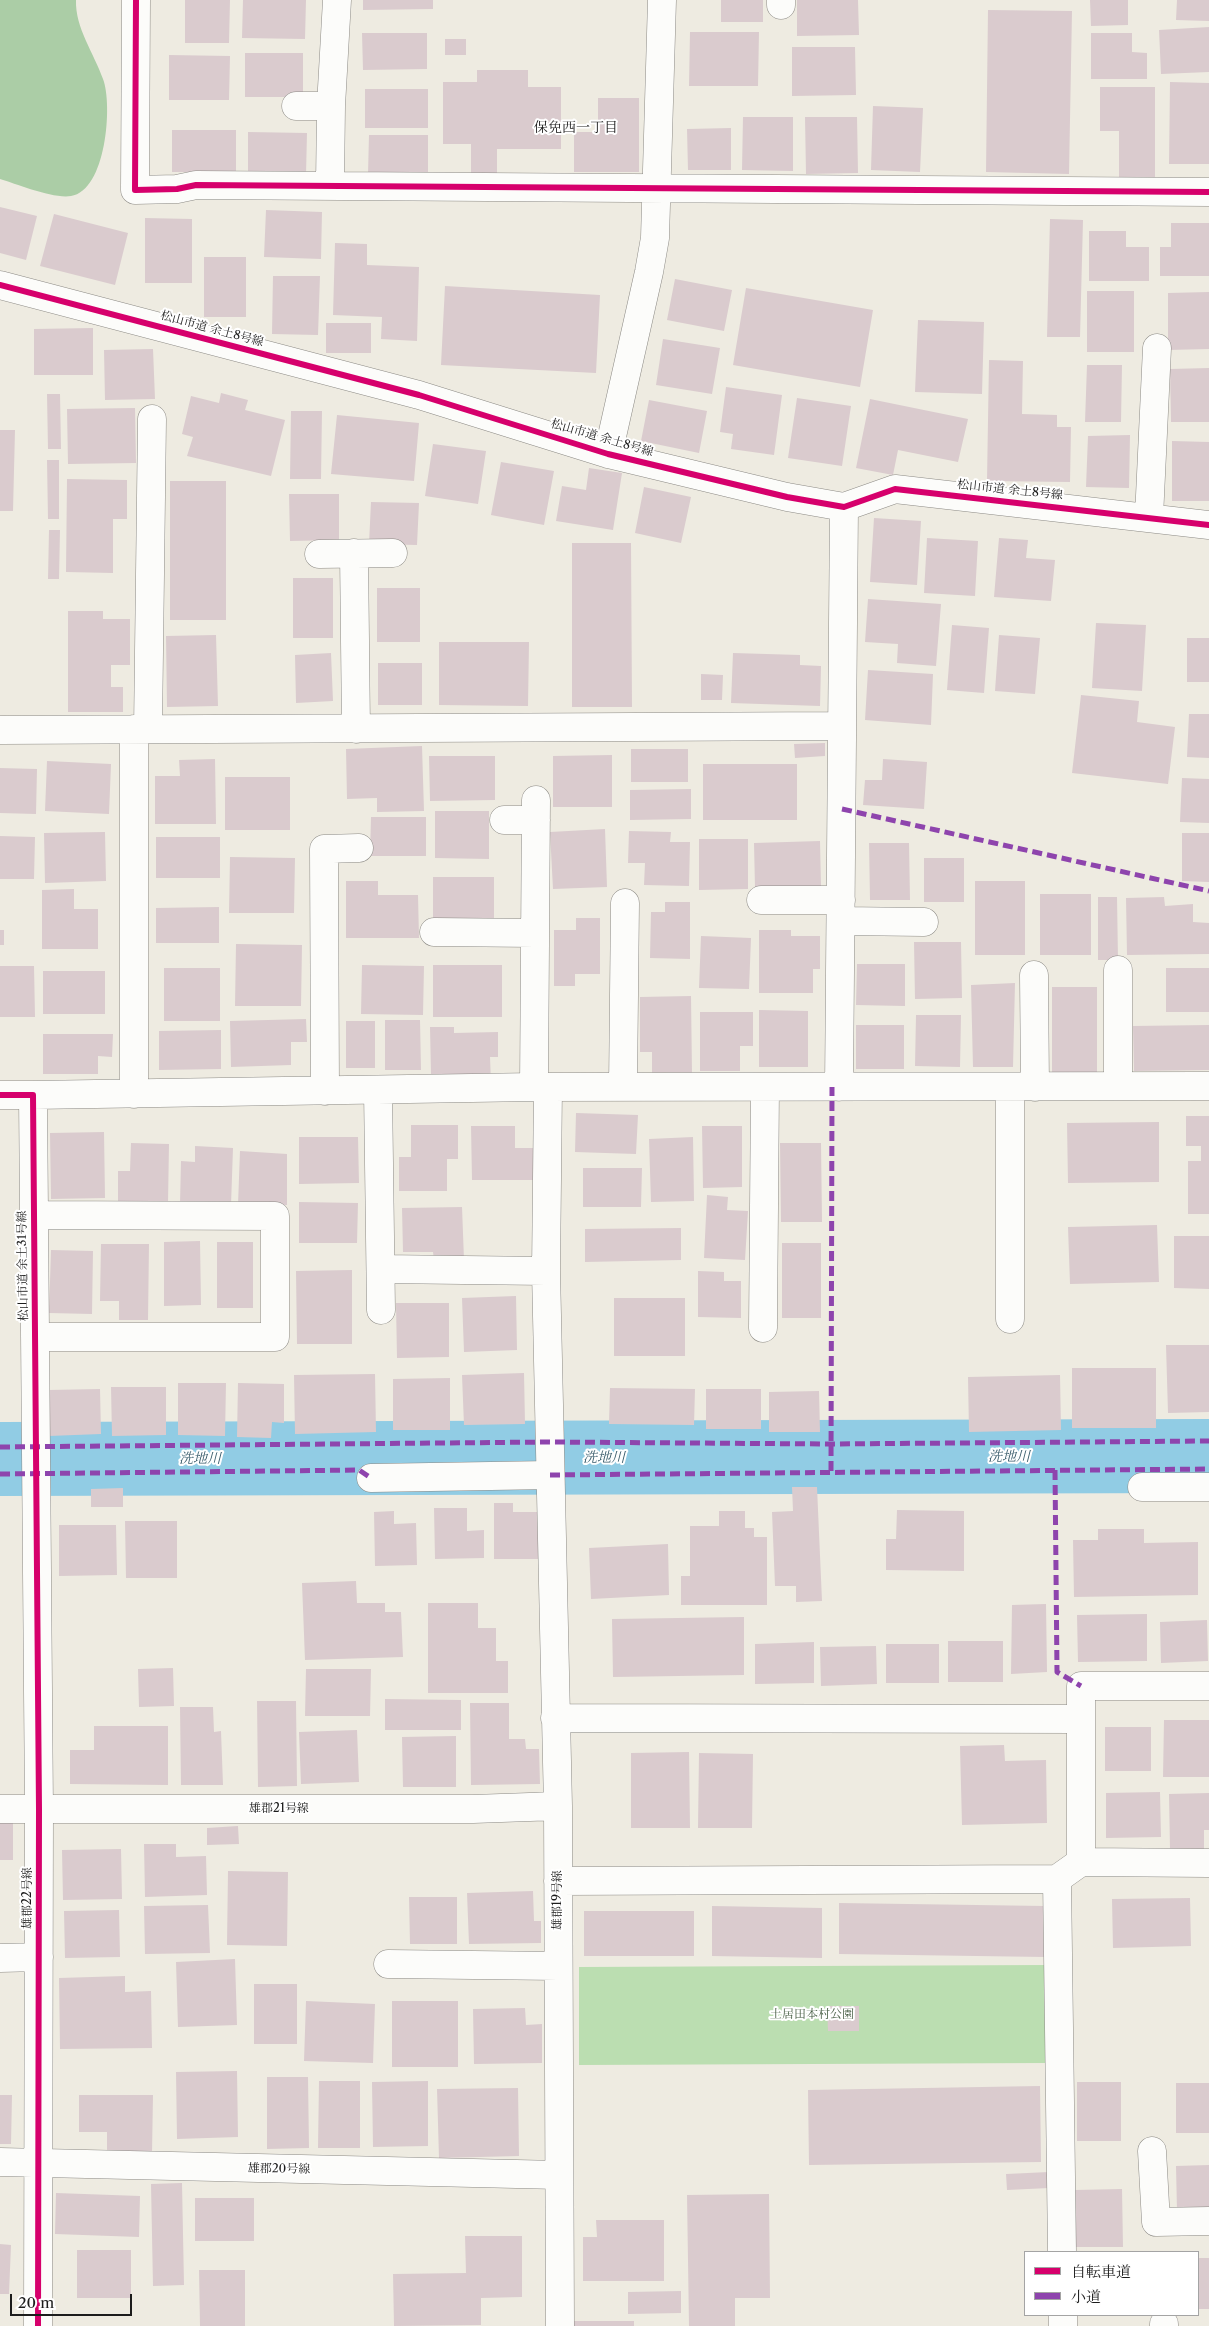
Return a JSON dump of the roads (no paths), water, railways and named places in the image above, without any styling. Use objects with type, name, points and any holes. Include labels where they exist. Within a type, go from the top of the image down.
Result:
[{"type":"street","points":[[136,0],[135,190],[177,189],[196,184],[1209,192]]},
{"type":"street","points":[[330,185],[331,106],[337,0]]},
{"type":"street","points":[[608,454],[650,272],[655,238],[662,0]]},
{"type":"street","points":[[296,106],[331,106]]},
{"type":"street","name":"松山市道 余土8号線","points":[[0,285],[419,395],[608,454],[787,497],[844,506],[895,489],[1209,525]]},
{"type":"street","points":[[1149,517],[1157,348]]},
{"type":"street","points":[[134,1094],[141,729],[152,419]]},
{"type":"street","points":[[839,1086],[844,506]]},
{"type":"street","points":[[354,553],[356,729]]},
{"type":"street","points":[[319,554],[393,553]]},
{"type":"street","points":[[0,730],[842,726]]},
{"type":"street","name":"雄郡19号線","points":[[504,820],[536,810],[535,933],[546,1271],[558,1806],[560,2326]]},
{"type":"street","points":[[325,1091],[324,849],[359,848]]},
{"type":"street","points":[[761,900],[924,922]]},
{"type":"street","points":[[623,1087],[624,903]]},
{"type":"street","points":[[434,932],[535,933]]},
{"type":"street","points":[[1118,970],[1118,1086]]},
{"type":"street","points":[[1010,1319],[1022,1086],[1034,975]]},
{"type":"street","points":[[763,1328],[765,1086]]},
{"type":"street","points":[[0,1095],[541,1087],[1209,1086]]},
{"type":"street","points":[[378,1090],[381,1310]]},
{"type":"street","name":"松山市道 余土31号線","points":[[33,1095],[36,1461]]},
{"type":"street","points":[[34,1215],[275,1216],[275,1337],[35,1337]]},
{"type":"street","points":[[381,1269],[546,1271]]},
{"type":"street","name":"雄郡22号線","points":[[36,1461],[39,1808],[38,2326]]},
{"type":"street","points":[[370,1478],[550,1464]]},
{"type":"street","points":[[1142,1487],[1209,1487]]},
{"type":"street","points":[[1082,1862],[1082,1686],[1209,1686]]},
{"type":"street","points":[[555,1718],[1082,1719]]},
{"type":"street","name":"雄郡21号線","points":[[0,1809],[473,1808],[558,1806]]},
{"type":"street","points":[[558,1880],[1056,1879],[1082,1862],[1209,1863]]},
{"type":"street","points":[[1056,1879],[1062,2251]]},
{"type":"street","points":[[0,1958],[39,1957]]},
{"type":"street","points":[[388,1964],[558,1966]]},
{"type":"street","points":[[1152,2151],[1156,2222],[1209,2221]]},
{"type":"street","name":"雄郡20号線","points":[[0,2162],[559,2175]]},
{"type":"waterway","name":"洗地川","points":[[0,1459],[1209,1456]]},
{"type":"district","name":"保免西一丁目","points":[[576,128]]},
{"type":"park label","name":"土居田本村公園","points":[[812,2015]]}]
